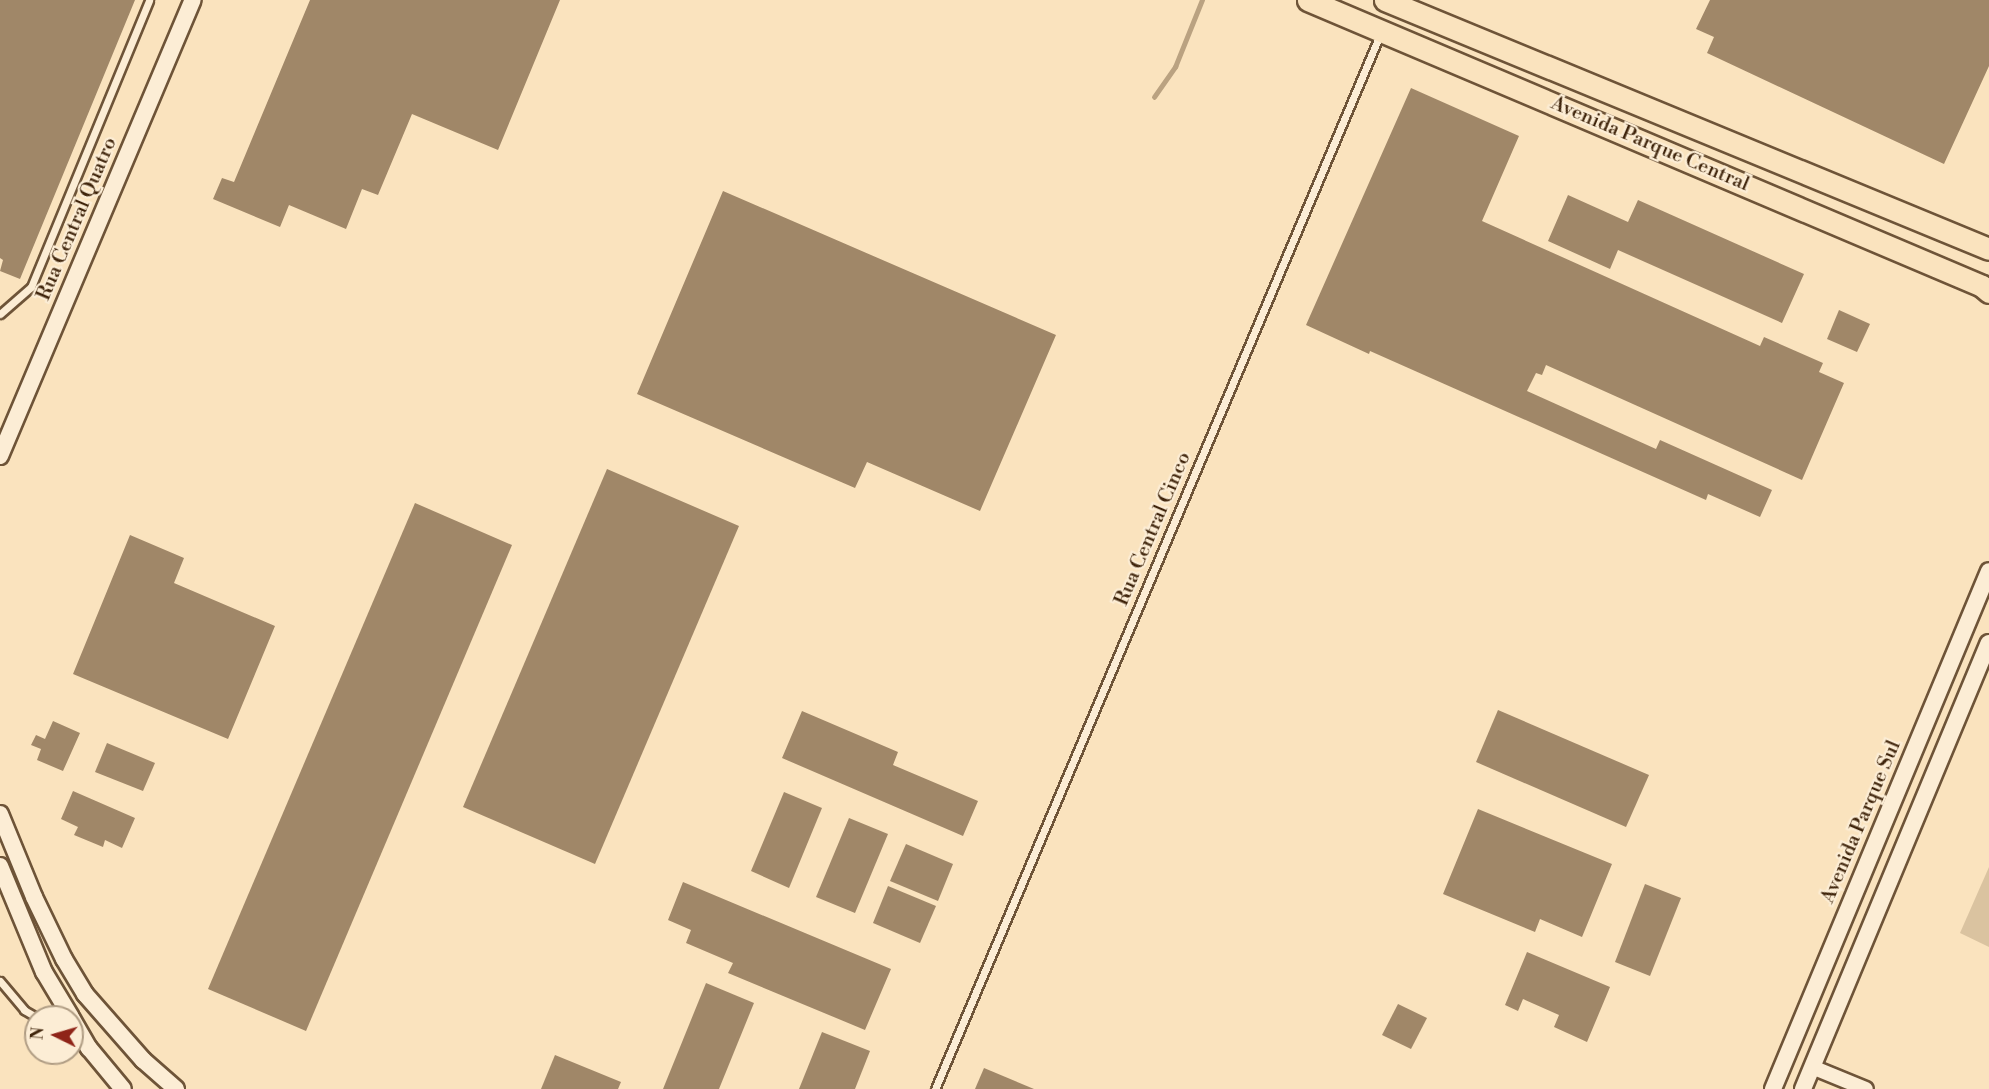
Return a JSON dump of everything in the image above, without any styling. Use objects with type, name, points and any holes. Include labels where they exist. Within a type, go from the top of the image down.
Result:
[{"type":"main road","name":"Avenida Parque Central","points":[[1308,0],[1982,286],[1989,292]]},
{"type":"main road","name":"Avenida Parque Central","points":[[1385,0],[1989,249]]},
{"type":"street","name":"Rua Central Quatro","points":[[0,456],[193,0]]},
{"type":"street","name":"Avenida Parque Sul","points":[[1773,1089],[1989,571]]},
{"type":"street","points":[[1803,1089],[1989,643]]},
{"type":"street","points":[[0,814],[44,918],[64,959],[85,994],[144,1060],[176,1089]]},
{"type":"street","points":[[0,866],[44,972],[63,1005]]},
{"type":"street","points":[[84,1040],[123,1089]]},
{"type":"street","points":[[1812,1067],[1866,1089]]},
{"type":"lane","points":[[0,314],[31,287],[150,0]]},
{"type":"lane","name":"Rua Central Cinco","points":[[935,1089],[1382,30]]},
{"type":"lane","points":[[0,981],[24,1010]]},
{"type":"lane","points":[[84,1045],[89,1048]]},
{"type":"shaded area","points":[[1989,867],[1989,947],[1960,933]]},
{"type":"building","points":[[0,0],[135,0],[20,279],[0,271],[3,260],[0,258]]},
{"type":"building","points":[[310,0],[560,0],[498,150],[412,114],[378,195],[362,189],[346,229],[289,205],[280,227],[213,199],[222,178],[234,182]]},
{"type":"building","points":[[1710,0],[1989,0],[1989,66],[1944,164],[1707,53],[1714,37],[1696,29]]},
{"type":"building","points":[[1411,88],[1519,136],[1482,221],[1760,346],[1764,337],[1823,363],[1819,372],[1844,383],[1802,480],[1546,365],[1542,375],[1536,373],[1527,391],[1656,449],[1660,440],[1772,490],[1760,517],[1708,494],[1706,500],[1370,351],[1369,354],[1306,325]]},
{"type":"building","points":[[723,191],[1056,335],[980,511],[867,462],[855,488],[637,394]]},
{"type":"building","points":[[1568,195],[1628,222],[1638,200],[1804,274],[1782,323],[1618,250],[1610,269],[1548,241]]},
{"type":"building","points":[[1839,310],[1870,324],[1857,352],[1827,339]]},
{"type":"building","points":[[607,469],[739,526],[595,864],[463,807]]},
{"type":"building","points":[[415,503],[512,545],[306,1031],[208,989]]},
{"type":"building","points":[[130,535],[184,558],[174,583],[275,626],[228,739],[73,674]]},
{"type":"building","points":[[1498,710],[1649,775],[1626,827],[1476,762]]},
{"type":"building","points":[[802,711],[898,752],[893,765],[978,801],[963,836],[782,758]]},
{"type":"building","points":[[53,721],[80,733],[63,771],[37,760],[41,749],[31,745],[36,735],[45,739]]},
{"type":"building","points":[[107,743],[155,763],[143,791],[95,772]]},
{"type":"building","points":[[73,791],[135,818],[122,848],[105,840],[103,847],[74,835],[78,827],[61,819]]},
{"type":"building","points":[[784,792],[822,808],[789,888],[751,871]]},
{"type":"building","points":[[1478,809],[1612,864],[1582,937],[1540,919],[1535,932],[1443,894]]},
{"type":"building","points":[[849,818],[888,834],[855,913],[816,897]]},
{"type":"building","points":[[906,844],[953,864],[938,901],[890,881]]},
{"type":"building","points":[[683,882],[891,969],[865,1030],[728,973],[733,963],[686,943],[691,930],[668,920]]},
{"type":"building","points":[[1645,884],[1681,898],[1650,976],[1615,962]]},
{"type":"building","points":[[888,886],[936,906],[920,943],[873,923]]},
{"type":"building","points":[[1527,952],[1610,987],[1587,1042],[1554,1027],[1559,1015],[1523,999],[1518,1011],[1505,1005]]},
{"type":"building","points":[[706,983],[754,1003],[719,1089],[663,1089]]},
{"type":"building","points":[[1398,1004],[1427,1018],[1411,1049],[1382,1035]]},
{"type":"building","points":[[822,1032],[870,1051],[855,1089],[799,1089]]},
{"type":"building","points":[[555,1055],[621,1082],[618,1089],[541,1089]]},
{"type":"building","points":[[984,1068],[1034,1089],[975,1089]]},
{"type":"waterway","points":[[1154,97],[1175,67],[1202,0]]}]
